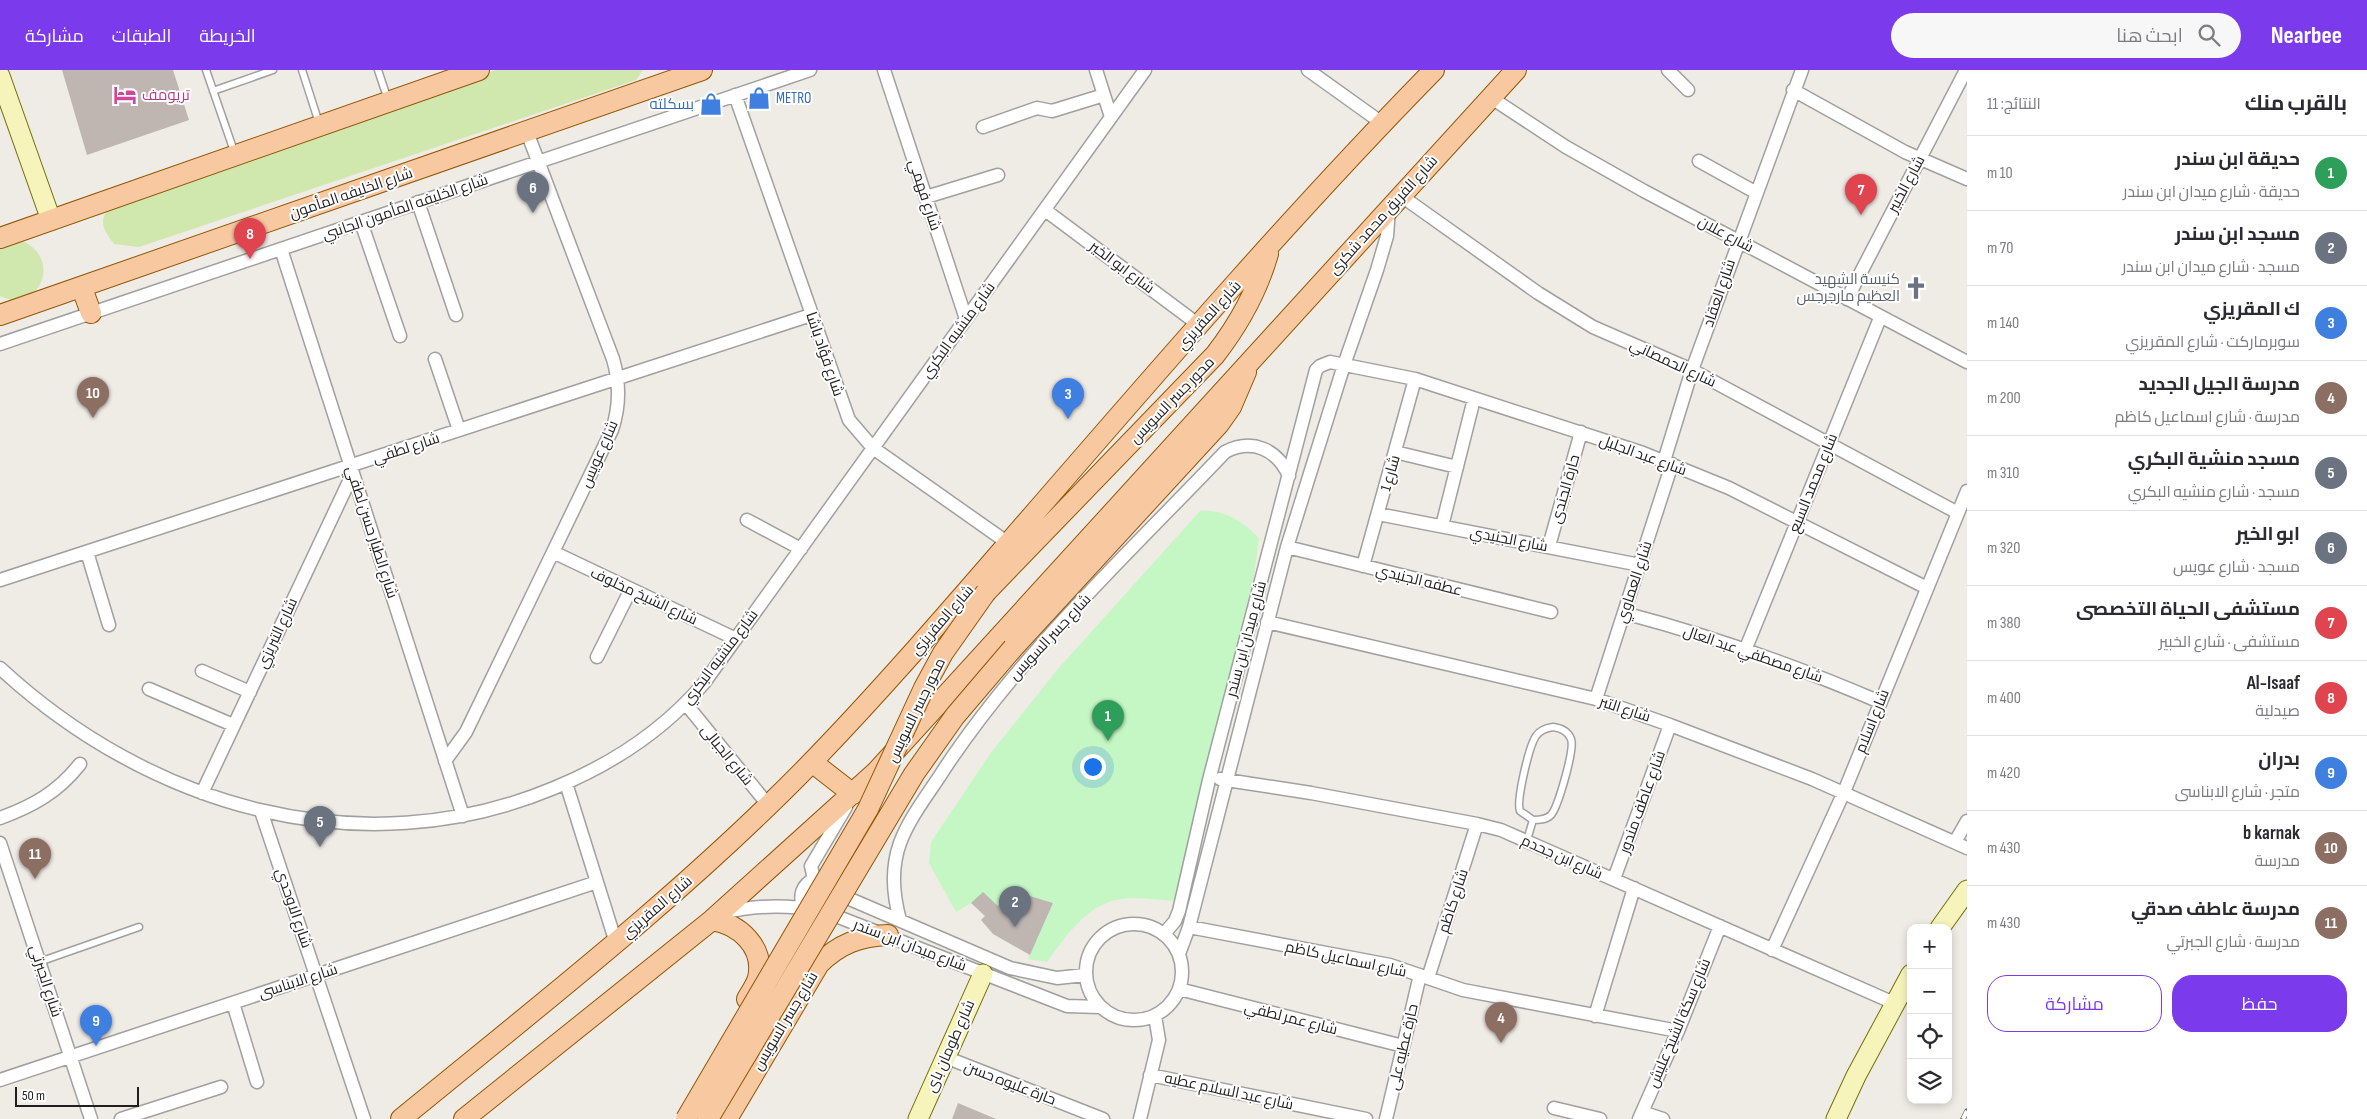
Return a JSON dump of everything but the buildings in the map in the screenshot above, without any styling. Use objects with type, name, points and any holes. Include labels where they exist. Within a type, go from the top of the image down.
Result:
[{"type":"main road","points":[[0,238],[479,70]]},
{"type":"main road","name":"شارع المقريزي","points":[[400,1119],[616,943],[709,863],[769,806],[904,664],[1199,325],[1382,123],[1434,70]]},
{"type":"main road","name":"شارع الفريق محمد شكرى","points":[[1250,361],[1516,70]]},
{"type":"main road","name":"شارع الخليفه المأمون","points":[[0,315],[527,132],[695,71]]},
{"type":"main road","name":"محور جسر السويس","points":[[686,1119],[868,809],[924,688],[943,654],[986,592],[1216,354],[1244,313],[1261,276],[1270,247]]},
{"type":"main road","points":[[82,288],[91,313]]},
{"type":"main road","points":[[464,1119],[714,917],[853,794],[922,723],[1250,361]]},
{"type":"main road","name":"محور جسر السويس","points":[[708,1119],[914,774],[955,716],[1013,648],[1219,424],[1240,389],[1250,361]]},
{"type":"main road","points":[[812,762],[853,794]]},
{"type":"main road","points":[[714,917],[731,924],[747,936],[756,953],[759,976]]},
{"type":"main road","name":"شارع جسر السويس","points":[[727,1119],[808,981],[820,964],[838,948],[894,928]]},
{"type":"main road","points":[[676,1119],[756,984],[763,966],[771,960],[781,957],[791,958],[803,968],[808,981]]},
{"type":"street","name":"شارع الخليفه المأمون الجانبي","points":[[0,344],[810,70]]},
{"type":"street","name":"شارع فهمي","points":[[884,70],[966,319]]},
{"type":"street","points":[[1096,70],[1111,117]]},
{"type":"street","name":"شارع منشيه البكري","points":[[0,668],[44,707],[94,741],[146,770],[202,793],[261,811],[302,819],[362,824],[429,821],[463,816],[516,802],[566,783],[625,751],[664,723],[686,704],[736,639],[1145,70]]},
{"type":"street","points":[[1308,70],[1382,123]]},
{"type":"street","points":[[1668,70],[1688,90]]},
{"type":"street","name":"شارع العقاد","points":[[1668,463],[1692,370],[1755,192],[1802,70]]},
{"type":"street","name":"شارع الخبير","points":[[1847,298],[1966,70]]},
{"type":"street","points":[[0,76],[51,220]]},
{"type":"street","points":[[1793,90],[1920,159],[1967,179]]},
{"type":"street","name":"شارع فؤاد باشا","points":[[735,95],[847,415],[856,430],[874,448],[1008,543]]},
{"type":"street","points":[[983,127],[1037,108],[1052,112],[1104,95]]},
{"type":"street","name":"شارع علان","points":[[1490,97],[1566,147],[1644,191],[1847,298],[1880,318],[1967,362]]},
{"type":"street","name":"شارع عويس","points":[[445,761],[466,732],[612,430],[618,410],[618,378],[613,358],[527,132]]},
{"type":"street","points":[[1698,161],[1755,192]]},
{"type":"street","points":[[926,197],[998,176]]},
{"type":"street","name":"شارع ميدان ابن سندر","points":[[1179,954],[1189,927],[1266,622],[1287,547],[1344,365],[1382,253],[1395,201]]},
{"type":"street","name":"شارع الحمصاني","points":[[1395,201],[1593,326],[1692,370],[1958,513]]},
{"type":"street","points":[[418,202],[456,315]]},
{"type":"street","name":"شارع ابو الخير","points":[[1044,210],[1199,325]]},
{"type":"street","points":[[361,222],[400,336]]},
{"type":"street","name":"شارع الطيار حسن لطفي","points":[[281,249],[463,816]]},
{"type":"street","name":"شارع لطفي","points":[[0,580],[352,470],[459,430],[811,315]]},
{"type":"street","name":"شارع محمد السبع","points":[[1746,648],[1880,318]]},
{"type":"street","points":[[435,359],[459,430]]},
{"type":"street","name":"شارع ميدان ابن سندر","points":[[1164,934],[1175,921],[1179,911],[1210,777],[1316,370],[1330,362],[1344,365]]},
{"type":"street","name":"شارع عبد الجليل","points":[[1344,365],[1415,379],[1581,432],[1668,463],[1729,488],[1927,588]]},
{"type":"street","name":"شارع 1","points":[[1364,566],[1415,379]]},
{"type":"street","points":[[1442,526],[1474,399]]},
{"type":"street","name":"حارة الجندى","points":[[1549,546],[1581,432]]},
{"type":"street","name":"شارع جسر السويس","points":[[894,928],[896,906],[894,875],[896,858],[907,827],[956,754],[1016,672],[1225,452],[1249,445],[1266,449],[1280,460],[1289,476]]},
{"type":"street","points":[[1395,452],[1457,467]]},
{"type":"street","name":"شارع العماوي","points":[[1596,699],[1640,565],[1668,463]]},
{"type":"street","name":"شارع التبريزي","points":[[202,793],[352,470]]},
{"type":"street","name":"شارع اسلام","points":[[1772,950],[1844,792],[1967,491]]},
{"type":"street","name":"شارع الجنيدي","points":[[1378,514],[1640,565]]},
{"type":"street","points":[[747,520],[801,549]]},
{"type":"street","name":"عطفه الجنيدي","points":[[1287,547],[1551,612]]},
{"type":"street","points":[[87,552],[109,625]]},
{"type":"street","name":"شارع الشيخ مخلوف","points":[[553,552],[736,639]]},
{"type":"street","points":[[597,657],[632,590]]},
{"type":"street","name":"شارع مصطفي عبد العال","points":[[1624,613],[1746,648],[1880,702]]},
{"type":"street","name":"شارع التبر","points":[[1266,622],[1596,699],[1670,725],[1844,792],[1967,848]]},
{"type":"street","points":[[202,671],[250,692]]},
{"type":"street","points":[[149,689],[234,725]]},
{"type":"street","name":"شارع الجبالى","points":[[686,704],[769,806]]},
{"type":"street","name":"شارع عاطف مندور","points":[[1614,880],[1670,725]]},
{"type":"street","points":[[0,818],[49,796],[80,764]]},
{"type":"street","name":"شارع ابن جحدم","points":[[1210,777],[1311,793],[1477,824],[1527,840],[1894,1003]]},
{"type":"street","points":[[566,783],[616,943]]},
{"type":"street","points":[[803,907],[802,891],[808,882],[814,879],[811,872],[813,860],[853,794]]},
{"type":"street","name":"شارع الاوحدي","points":[[261,811],[364,1119]]},
{"type":"street","points":[[1955,842],[1967,822]]},
{"type":"street","name":"شارع كاظم","points":[[1424,976],[1477,824]]},
{"type":"street","name":"شارع الجبرتي","points":[[0,843],[91,1119]]},
{"type":"street","name":"شارع ميدان ابن سندر","points":[[814,879],[822,888],[983,974],[1067,1006],[1100,1007]]},
{"type":"street","name":"شارع الابناسى","points":[[0,1080],[597,882]]},
{"type":"street","points":[[1595,1016],[1634,888]]},
{"type":"street","points":[[1943,924],[1967,890]]},
{"type":"street","name":"شارع ميدان ابن سندر","points":[[714,917],[761,906],[803,907],[894,928],[1025,973],[1057,978],[1085,975]]},
{"type":"street","points":[[1141,924],[1153,927],[1164,934],[1179,954],[1182,978],[1179,989],[1165,1009],[1155,1016],[1132,1021],[1109,1014],[1100,1007],[1089,992],[1085,975],[1086,962],[1093,946],[1106,932],[1117,926],[1141,924]]},
{"type":"street","name":"شارع سكة الشيخ عليش","points":[[1640,1115],[1678,1031],[1720,926]]},
{"type":"street","name":"شارع اسماعيل كاظم","points":[[1189,927],[1390,966],[1463,990],[1678,1031]]},
{"type":"street","name":"شارع طومان باى","points":[[918,1119],[983,974]]},
{"type":"street","name":"حارة عطيه على","points":[[1386,1119],[1403,1046],[1424,976]]},
{"type":"street","points":[[1836,1119],[1907,981]]},
{"type":"street","name":"شارع عمر لطفي","points":[[1179,989],[1403,1046]]},
{"type":"street","points":[[233,1002],[257,1082]]},
{"type":"street","points":[[1140,1119],[1159,1040],[1155,1016]]},
{"type":"street","name":"حارة عليوه حسن","points":[[945,1057],[1103,1119]]},
{"type":"street","name":"شارع عبد السلام عطيه","points":[[1150,1075],[1366,1119]]},
{"type":"street","points":[[121,1119],[221,1087]]},
{"type":"street","points":[[1554,1108],[1600,1119]]},
{"type":"street","points":[[1640,1115],[1663,1119]]},
{"type":"lane","points":[[206,70],[235,155]]},
{"type":"lane","points":[[213,91],[252,73],[273,70]]},
{"type":"lane","points":[[302,70],[320,125]]},
{"type":"lane","points":[[378,70],[388,101]]},
{"type":"lane","points":[[1552,727],[1559,728],[1564,730],[1572,740],[1572,753],[1554,809],[1546,818],[1533,820],[1520,811],[1518,800],[1534,741],[1541,731],[1552,727]]},
{"type":"lane","points":[[1527,840],[1533,820]]},
{"type":"lane","points":[[39,962],[138,927]]},
{"type":"green space","points":[[496,70],[643,70],[636,80],[139,247],[114,244],[105,229],[103,223],[106,213],[123,196]]},
{"type":"green space","points":[[20,240],[34,248],[41,259],[43,271],[41,282],[35,291],[25,298],[14,300],[0,296],[0,243]]},
{"type":"green space","points":[[1200,511],[1217,512],[1232,517],[1259,538],[1252,592],[1176,901],[1135,898],[1109,902],[1098,907],[1078,923],[1047,962],[1028,959],[1053,903],[1011,891],[998,906],[971,903],[956,912],[929,863],[931,842],[990,754],[1057,670]]},
{"type":"railway","points":[[1963,1119],[1967,1111]]},
{"type":"place","name":"تريومف","points":[[125,95]]},
{"type":"place","name":"METRO","points":[[759,98]]},
{"type":"place","name":"بسكلته","points":[[711,104]]},
{"type":"place","name":"ابو الخير","points":[[533,213]]},
{"type":"place","name":"مستشفى الحياة التخصصى","points":[[1861,215]]},
{"type":"place","name":"Al-Isaaf","points":[[250,259]]},
{"type":"place","name":"كنيسة الشهيد العظيم مارجرجس","points":[[1916,288]]},
{"type":"place","name":"b karnak","points":[[93,418]]},
{"type":"place","name":"ك المقريزي","points":[[1068,419]]},
{"type":"place","name":"حديقة ابن سندر","points":[[1108,741]]},
{"type":"place","name":"مسجد منشية البكري","points":[[320,847]]},
{"type":"place","name":"مدرسة عاطف صدقي","points":[[35,879]]},
{"type":"place","name":"مسجد ابن سندر","points":[[1015,927]]},
{"type":"place","name":"مدرسة الجيل الجديد","points":[[1501,1043]]},
{"type":"place","name":"بدران","points":[[96,1046]]}]
